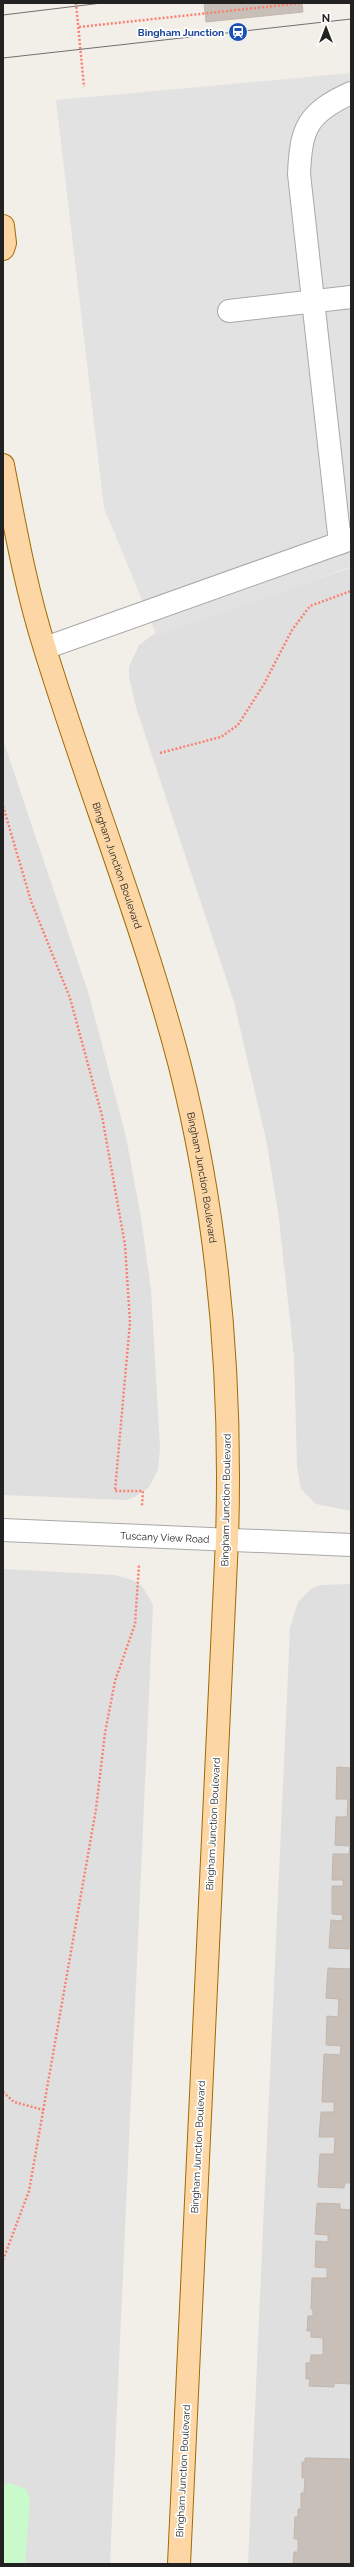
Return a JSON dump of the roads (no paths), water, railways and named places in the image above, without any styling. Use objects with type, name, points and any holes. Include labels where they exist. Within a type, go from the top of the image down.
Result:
[{"type":"main road","points":[[3,226],[5,244],[3,249]]},
{"type":"main road","name":"Bingham Junction Boulevard","points":[[3,465],[27,582],[45,648],[145,945],[178,1060],[193,1126],[212,1235],[223,1332],[227,1428],[227,1540],[179,2564]]},
{"type":"street","points":[[45,648],[345,541],[313,301],[299,174],[300,143],[311,118],[328,103],[351,93]]},
{"type":"street","points":[[229,311],[351,297]]},
{"type":"street","name":"Tuscany View Road","points":[[3,1530],[351,1545]]},
{"type":"tram line","points":[[3,15],[102,3]]},
{"type":"tram line","points":[[3,58],[351,19]]},
{"type":"place","name":"Bingham Junction","points":[[238,32]]}]
